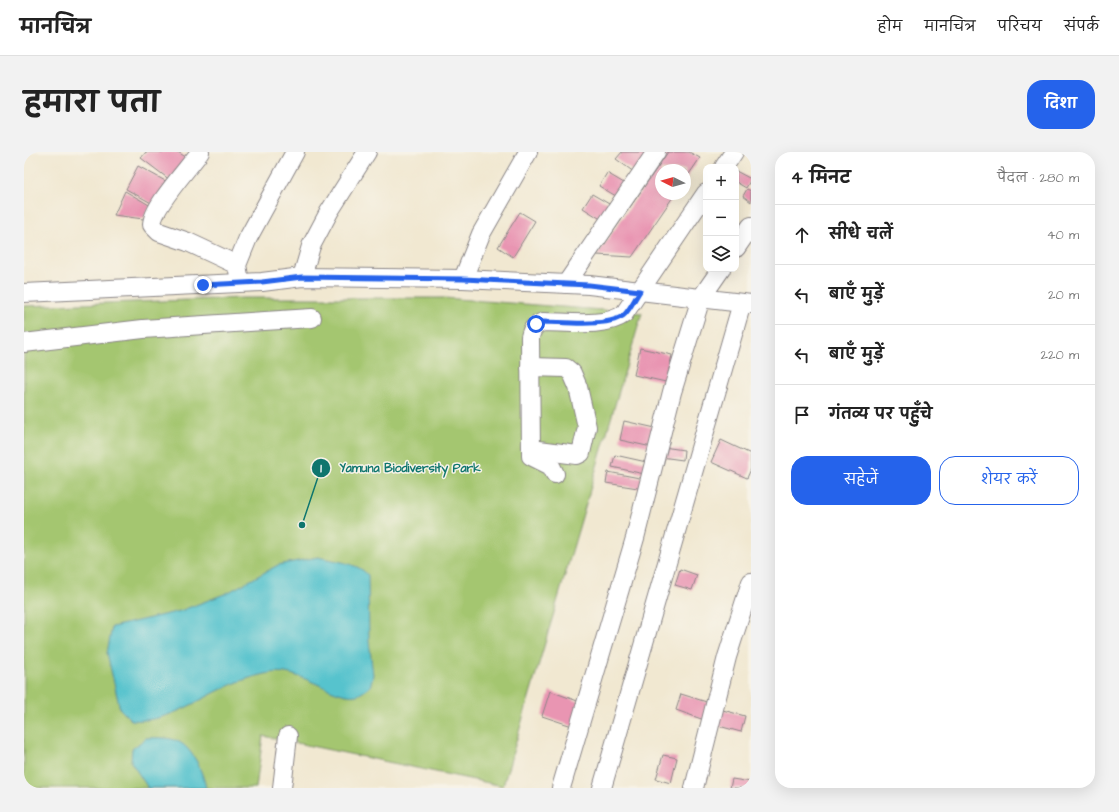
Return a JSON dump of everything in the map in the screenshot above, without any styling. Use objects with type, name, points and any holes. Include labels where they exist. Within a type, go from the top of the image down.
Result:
[{"type":"street","points":[[200,152],[169,192],[152,218],[152,225],[160,232],[188,242],[239,274],[262,282],[302,277],[463,279],[566,284],[747,303],[602,788]]},
{"type":"street","points":[[239,274],[248,238],[295,152]]},
{"type":"street","points":[[302,277],[311,246],[322,225],[367,152]]},
{"type":"street","points":[[463,279],[481,234],[528,152]]},
{"type":"street","points":[[566,284],[656,152]]},
{"type":"street","points":[[726,164],[734,152]]},
{"type":"street","points":[[555,474],[551,466],[531,456],[530,337],[532,330],[536,324],[543,322],[606,322],[617,320],[624,314],[703,197]]},
{"type":"street","points":[[739,244],[751,226]]},
{"type":"street","points":[[561,788],[635,538],[672,392],[701,298],[719,272]]},
{"type":"street","points":[[24,293],[71,290],[164,288],[239,274]]},
{"type":"street","points":[[24,342],[143,329],[312,318]]},
{"type":"street","points":[[530,366],[566,368],[572,373],[578,387],[587,427],[581,453],[577,454],[531,449]]},
{"type":"street","points":[[694,788],[727,657],[751,582]]},
{"type":"street","points":[[282,788],[288,736]]},
{"type":"green space","points":[[244,298],[444,298],[642,313],[503,786],[263,736],[256,788],[24,788],[24,306]]},
{"type":"water","points":[[318,557],[358,567],[368,575],[369,641],[373,675],[370,687],[360,694],[341,694],[294,675],[270,673],[238,682],[173,713],[159,718],[131,720],[120,709],[107,653],[112,627],[180,611],[227,593],[278,565]]},
{"type":"water","points":[[146,738],[170,739],[187,748],[197,762],[206,788],[148,788],[131,762],[132,749]]},
{"type":"building","points":[[146,152],[178,152],[187,158],[170,180],[141,158]]},
{"type":"building","points":[[622,152],[651,152],[638,175],[616,159]]},
{"type":"building","points":[[668,152],[689,152],[700,158],[691,171],[691,164],[660,164]]},
{"type":"building","points":[[138,166],[169,183],[153,204],[126,189]]},
{"type":"building","points":[[655,171],[655,200],[671,200],[632,257],[597,255]]},
{"type":"building","points":[[607,173],[629,186],[621,199],[599,186]]},
{"type":"building","points":[[739,173],[751,179],[746,188],[739,184]]},
{"type":"building","points":[[747,189],[751,191],[751,202],[743,196]]},
{"type":"building","points":[[125,191],[151,206],[143,219],[114,215]]},
{"type":"building","points":[[592,194],[616,208],[607,223],[583,208]]},
{"type":"building","points":[[520,212],[535,221],[513,257],[498,247]]},
{"type":"building","points":[[640,348],[672,355],[666,382],[634,375]]},
{"type":"building","points":[[624,421],[660,429],[656,448],[620,440]]},
{"type":"building","points":[[721,440],[751,454],[751,469],[747,478],[711,462]]},
{"type":"building","points":[[663,447],[684,450],[683,460],[661,457]]},
{"type":"building","points":[[615,455],[651,463],[649,475],[612,467]]},
{"type":"building","points":[[608,472],[645,479],[644,489],[606,483]]},
{"type":"building","points":[[680,569],[697,575],[692,590],[675,585]]},
{"type":"building","points":[[550,691],[583,703],[575,727],[542,716]]},
{"type":"building","points":[[681,694],[713,704],[707,721],[676,710]]},
{"type":"building","points":[[719,709],[745,716],[741,732],[715,725]]},
{"type":"building","points":[[663,755],[677,758],[671,783],[656,779]]},
{"type":"building","points":[[732,779],[751,782],[751,788],[730,788]]},
{"type":"place","name":"Yamuna Biodiversity Park","points":[[302,525]]},
{"type":"route","points":[[203,285],[262,282],[302,277],[463,279],[589,285],[640,291],[629,308],[617,320],[606,322],[543,322],[536,324]]}]
